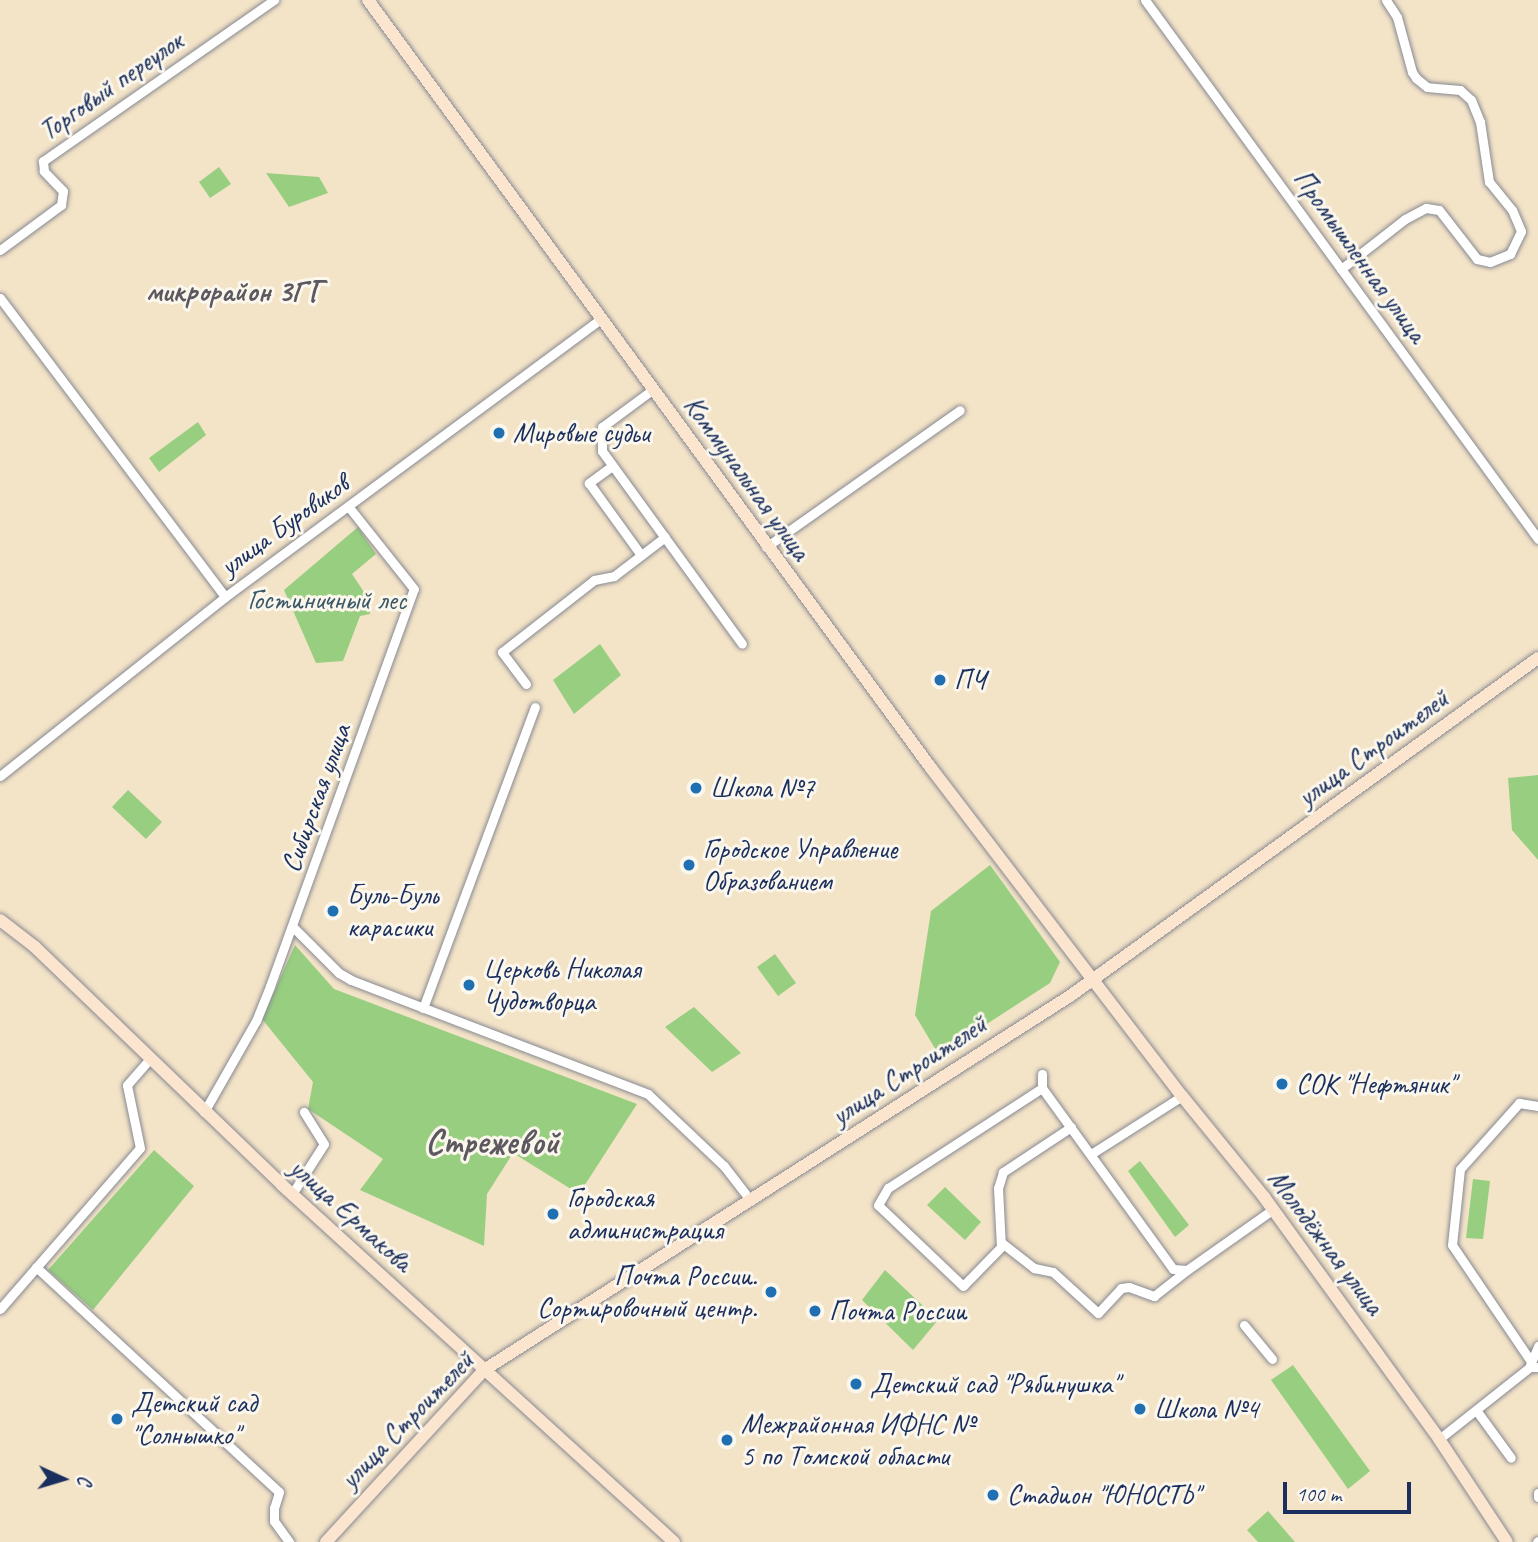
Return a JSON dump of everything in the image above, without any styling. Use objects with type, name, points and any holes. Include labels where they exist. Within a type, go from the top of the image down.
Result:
[{"type":"main road","name":"Коммунальная улица","points":[[368,0],[766,547],[1094,980]]},
{"type":"main road","name":"улица Строителей","points":[[332,1540],[484,1370],[1094,980],[1538,658]]},
{"type":"main road","name":"улица Ермакова","points":[[0,920],[35,947],[149,1060],[292,1194],[674,1542]]},
{"type":"main road","name":"Молодёжная улица","points":[[1094,980],[1272,1210],[1438,1439],[1507,1542]]},
{"type":"street","name":"Торговый переулок","points":[[0,250],[61,205],[63,191],[44,171],[43,161],[274,0]]},
{"type":"street","name":"Промышленная улица","points":[[1145,0],[1538,539]]},
{"type":"street","points":[[1341,269],[1405,219],[1426,208],[1439,210],[1477,259],[1490,262],[1510,254],[1521,231],[1512,210],[1489,182],[1480,122],[1471,100],[1460,90],[1427,87],[1416,78],[1397,17],[1386,0]]},
{"type":"street","points":[[0,298],[225,597]]},
{"type":"street","name":"улица Буровиков","points":[[0,776],[225,597],[601,319]]},
{"type":"street","points":[[652,390],[602,427],[602,452],[742,644]]},
{"type":"street","points":[[766,547],[960,410]]},
{"type":"street","points":[[612,466],[589,483],[641,555]]},
{"type":"street","name":"Сибирская улица","points":[[204,1112],[256,1021],[293,927],[414,589],[348,506]]},
{"type":"street","points":[[526,684],[502,652],[594,580],[614,576],[665,537]]},
{"type":"street","points":[[423,1008],[536,707]]},
{"type":"street","points":[[293,927],[339,973],[351,981],[648,1094],[724,1166],[751,1201]]},
{"type":"street","points":[[0,1309],[140,1148],[127,1084],[149,1060]]},
{"type":"street","points":[[1042,1074],[1042,1088],[1173,1269],[1187,1270]]},
{"type":"street","points":[[1042,1088],[888,1188],[878,1205],[964,1286],[1002,1243],[998,1188],[1003,1172],[1071,1127]]},
{"type":"street","points":[[1091,1154],[1182,1096]]},
{"type":"street","points":[[1533,1365],[1452,1245],[1460,1169],[1519,1104],[1538,1106]]},
{"type":"street","points":[[292,1194],[324,1144],[304,1112]]},
{"type":"street","points":[[1002,1243],[1034,1268],[1053,1272],[1098,1313],[1121,1288],[1129,1287],[1154,1296],[1272,1210]]},
{"type":"street","points":[[36,1267],[279,1492],[274,1508],[274,1521],[289,1542]]},
{"type":"street","points":[[1244,1325],[1272,1359]]},
{"type":"street","points":[[1438,1439],[1533,1365],[1538,1346]]},
{"type":"street","points":[[1476,1410],[1511,1458]]},
{"type":"green space","points":[[219,167],[231,184],[210,198],[199,182]]},
{"type":"green space","points":[[266,173],[319,177],[328,193],[289,207]]},
{"type":"green space","points":[[198,422],[206,435],[159,472],[149,458]]},
{"type":"green space","name":"Гостиничный лес","points":[[358,527],[376,554],[352,574],[370,601],[370,614],[360,616],[343,661],[316,663],[284,590]]},
{"type":"green space","points":[[600,644],[621,675],[574,714],[553,680]]},
{"type":"green space","points":[[1538,775],[1538,860],[1512,830],[1508,778]]},
{"type":"green space","points":[[128,790],[162,822],[146,839],[112,807]]},
{"type":"green space","points":[[990,865],[1060,962],[1050,983],[939,1055],[915,1015],[931,911]]},
{"type":"green space","points":[[295,945],[334,989],[637,1104],[579,1194],[513,1153],[487,1194],[484,1246],[360,1190],[383,1159],[308,1109],[313,1082],[262,1019]]},
{"type":"green space","points":[[775,954],[796,983],[778,996],[757,967]]},
{"type":"green space","points":[[694,1007],[741,1053],[712,1072],[665,1027]]},
{"type":"green space","points":[[154,1150],[194,1186],[93,1310],[48,1270]]},
{"type":"green space","points":[[1140,1161],[1189,1225],[1175,1237],[1128,1171]]},
{"type":"green space","points":[[1473,1179],[1490,1181],[1483,1239],[1466,1238]]},
{"type":"green space","points":[[945,1187],[981,1222],[965,1240],[927,1205]]},
{"type":"green space","points":[[885,1270],[938,1320],[913,1350],[862,1300]]},
{"type":"green space","points":[[1293,1365],[1370,1471],[1348,1489],[1271,1380]]},
{"type":"green space","points":[[1268,1511],[1295,1542],[1258,1542],[1247,1530]]},
{"type":"place","name":"Мировые судьи","points":[[499,433]]},
{"type":"place","name":"ПЧ","points":[[940,680]]},
{"type":"place","name":"Школа №7","points":[[696,788]]},
{"type":"place","name":"Городское Управление Образованием","points":[[689,865]]},
{"type":"place","name":"Буль-Буль карасики","points":[[333,911]]},
{"type":"place","name":"Церковь Николая Чудотворца","points":[[469,985]]},
{"type":"place","name":"СОК \"Нефтяник\"","points":[[1282,1084]]},
{"type":"place","name":"Городская администрация","points":[[553,1214]]},
{"type":"place","name":"Почта России. Сортировочный центр.","points":[[771,1292]]},
{"type":"place","name":"Почта России","points":[[815,1311]]},
{"type":"place","name":"Детский сад \"Рябинушка\"","points":[[856,1384]]},
{"type":"place","name":"Школа №4","points":[[1140,1409]]},
{"type":"place","name":"Детский сад \"Солнышко\"","points":[[117,1419]]},
{"type":"place","name":"Межрайонная ИФНС № 5 по Томской области","points":[[727,1440]]},
{"type":"place","name":"Стадион \"ЮНОСТЬ\"","points":[[993,1495]]},
{"type":"district","name":"микрорайон 3ГГ","points":[[234,291]]},
{"type":"district","name":"Стрежевой","points":[[492,1142]]}]
